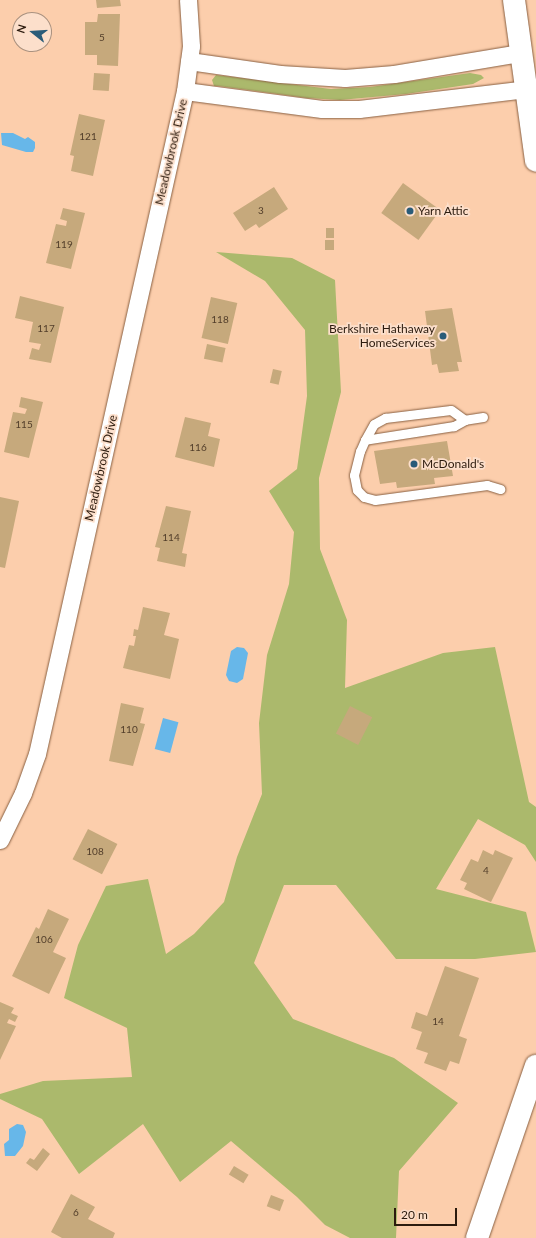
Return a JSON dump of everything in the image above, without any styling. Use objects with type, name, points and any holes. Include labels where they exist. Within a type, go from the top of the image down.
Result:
[{"type":"street","name":"Meadowbrook Drive","points":[[0,840],[23,794],[37,754],[184,91],[191,46],[188,0]]},
{"type":"street","points":[[514,0],[520,53],[536,161]]},
{"type":"street","points":[[189,61],[280,74],[346,78],[394,74],[520,53]]},
{"type":"street","name":"Meadowbrook Drive","points":[[184,91],[314,108],[359,109],[526,88]]},
{"type":"street","points":[[477,1238],[536,1066]]},
{"type":"lane","points":[[465,420],[451,410],[385,418],[374,424],[360,451],[354,475],[357,490],[364,498],[375,500],[487,485],[500,489]]},
{"type":"lane","points":[[366,440],[454,426],[465,420],[483,417]]},
{"type":"green space","points":[[470,73],[481,75],[484,78],[473,84],[406,94],[340,100],[307,98],[214,86],[212,80],[216,75],[331,89],[370,87]]},
{"type":"green space","points":[[216,252],[292,258],[335,280],[341,392],[319,478],[320,549],[347,620],[345,688],[443,653],[495,647],[529,802],[536,807],[536,862],[525,845],[478,819],[436,889],[526,912],[536,952],[475,959],[396,959],[336,885],[284,885],[254,963],[293,1019],[394,1058],[458,1103],[399,1171],[396,1238],[350,1238],[325,1225],[297,1197],[231,1141],[180,1182],[143,1124],[79,1174],[42,1119],[0,1099],[0,1094],[43,1081],[132,1077],[127,1028],[64,998],[78,945],[106,886],[148,879],[166,954],[194,934],[224,902],[237,857],[262,794],[259,723],[267,655],[289,584],[294,532],[269,491],[297,469],[307,396],[305,330],[265,281]]},
{"type":"water","points":[[1,133],[13,133],[25,139],[28,137],[35,142],[33,152],[26,152],[2,145]]},
{"type":"water","points":[[237,647],[244,648],[248,653],[243,679],[237,683],[229,681],[226,675],[231,651]]},
{"type":"water","points":[[163,718],[178,722],[170,753],[155,749]]},
{"type":"water","points":[[17,1124],[23,1125],[26,1132],[23,1146],[15,1156],[5,1156],[4,1144],[9,1140],[9,1129]]},
{"type":"building","points":[[96,0],[120,0],[121,6],[97,8]]},
{"type":"building","points":[[98,14],[120,14],[118,66],[97,65],[97,55],[85,55],[85,22],[97,22]]},
{"type":"building","points":[[94,73],[110,74],[109,91],[93,90]]},
{"type":"building","points":[[79,114],[105,120],[93,176],[71,171],[74,156],[70,155]]},
{"type":"building","name":"Yarn Attic","points":[[403,183],[440,210],[418,240],[381,213]]},
{"type":"building","points":[[274,187],[288,209],[259,228],[256,224],[245,231],[233,213]]},
{"type":"building","points":[[63,208],[85,213],[71,269],[46,263],[56,224],[66,226],[67,221],[60,219]]},
{"type":"building","points":[[326,228],[334,228],[334,238],[326,238]]},
{"type":"building","points":[[325,240],[334,240],[334,250],[325,250]]},
{"type":"building","points":[[20,296],[64,307],[51,363],[29,359],[32,348],[39,350],[41,344],[29,342],[33,322],[15,318]]},
{"type":"building","points":[[211,297],[237,303],[228,344],[202,338]]},
{"type":"building","name":"Berkshire Hathaway HomeServices","points":[[452,308],[462,362],[457,362],[459,371],[439,373],[437,364],[432,365],[425,311]]},
{"type":"building","points":[[207,344],[226,348],[222,363],[204,359]]},
{"type":"building","points":[[273,369],[282,371],[279,385],[270,383]]},
{"type":"building","points":[[21,397],[43,402],[29,458],[4,452],[13,412],[25,414],[27,409],[19,407]]},
{"type":"building","points":[[185,417],[211,423],[208,436],[220,439],[214,467],[175,457]]},
{"type":"building","name":"McDonald's","points":[[447,441],[453,476],[434,478],[435,484],[397,488],[396,482],[380,484],[374,451]]},
{"type":"building","points":[[0,497],[19,501],[5,568],[0,567]]},
{"type":"building","points":[[166,506],[191,511],[182,553],[187,554],[185,567],[157,561],[160,548],[155,547]]},
{"type":"building","points":[[143,607],[170,613],[164,635],[179,639],[170,679],[123,668],[129,645],[134,646],[136,636],[133,636],[134,629],[138,630]]},
{"type":"building","points":[[121,703],[144,708],[140,723],[145,724],[133,766],[109,761]]},
{"type":"building","points":[[350,706],[372,717],[358,745],[336,734]]},
{"type":"building","points":[[88,829],[117,844],[102,874],[73,859]]},
{"type":"building","points":[[483,850],[493,855],[495,850],[513,858],[491,902],[464,889],[467,883],[460,880],[471,859],[478,862]]},
{"type":"building","points":[[48,909],[69,919],[53,952],[66,958],[49,994],[12,976],[36,927],[39,929]]},
{"type":"building","points":[[445,966],[479,978],[459,1036],[467,1039],[459,1064],[450,1061],[446,1071],[424,1063],[428,1053],[416,1049],[422,1032],[411,1028],[416,1012],[427,1016]]},
{"type":"building","points":[[0,1002],[14,1008],[11,1013],[18,1016],[15,1022],[9,1019],[7,1023],[16,1026],[0,1060]]},
{"type":"building","points":[[43,1148],[50,1154],[37,1171],[26,1163],[30,1158],[34,1160]]},
{"type":"building","points":[[234,1166],[249,1175],[243,1183],[229,1175]]},
{"type":"building","points":[[71,1194],[95,1207],[88,1219],[115,1233],[113,1238],[62,1238],[51,1232]]},
{"type":"building","points":[[271,1195],[284,1200],[280,1211],[267,1206]]},
{"type":"place","name":"Yarn Attic","points":[[410,211]]},
{"type":"place","name":"Berkshire Hathaway HomeServices","points":[[443,336]]},
{"type":"place","name":"McDonald's","points":[[414,464]]}]
